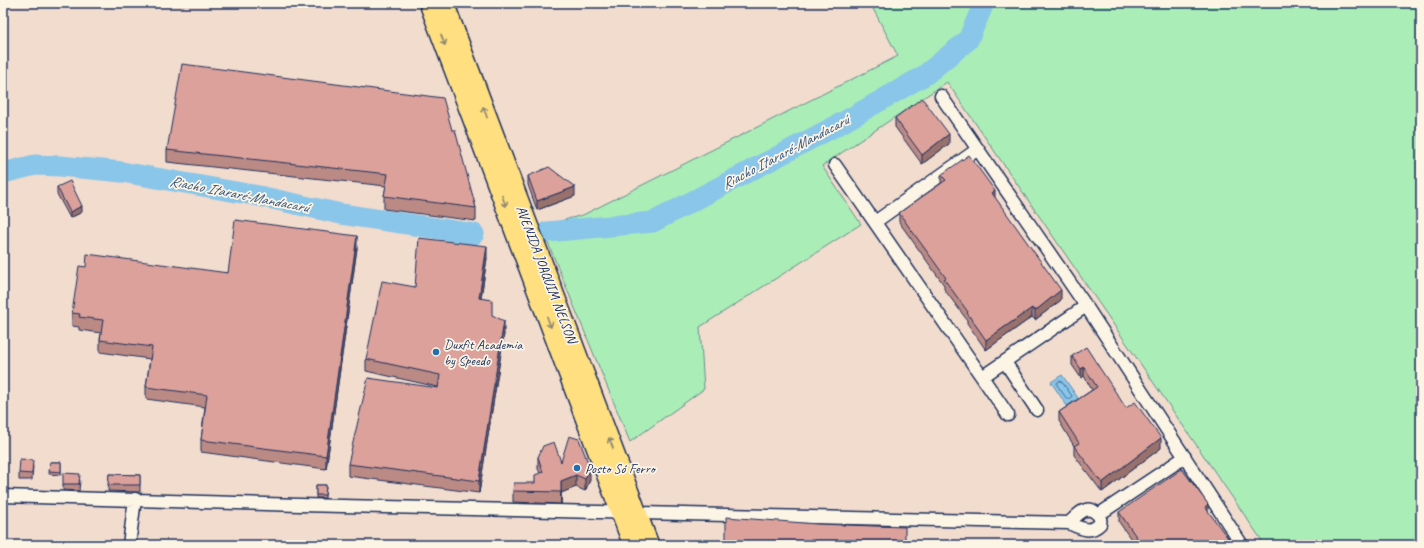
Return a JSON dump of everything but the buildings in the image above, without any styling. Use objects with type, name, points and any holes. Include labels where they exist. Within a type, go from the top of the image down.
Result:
[{"type":"main road","name":"AVENIDA JOAQUIM NELSON","points":[[430,3],[489,143],[628,512],[633,545]]},
{"type":"main road","name":"AVENIDA JOAQUIM NELSON","points":[[444,3],[489,143]]},
{"type":"main road","name":"AVENIDA JOAQUIM NELSON","points":[[628,512],[650,545]]},
{"type":"street","points":[[942,96],[1086,306],[1242,545]]},
{"type":"street","points":[[875,222],[978,149]]},
{"type":"street","points":[[835,165],[1008,415]]},
{"type":"street","points":[[982,377],[1086,306]]},
{"type":"street","points":[[1004,362],[1038,410]]},
{"type":"street","points":[[1098,515],[1185,457]]},
{"type":"street","points":[[3,496],[307,505],[1069,523],[1085,530],[1096,528],[1100,524],[1101,520],[1094,510],[1089,509],[1084,510],[1069,523]]},
{"type":"street","points":[[130,545],[135,499]]},
{"type":"green space","points":[[870,3],[1421,3],[1421,545],[1265,545],[947,82],[822,166],[861,224],[700,327],[704,389],[630,442],[541,226],[583,215],[898,56]]},
{"type":"water","points":[[1062,375],[1078,398],[1067,406],[1051,382]]},
{"type":"waterway","name":"Riacho Itararé-Mandacarú","points":[[547,232],[653,222],[845,121],[925,75],[968,40],[984,3]]},
{"type":"waterway","name":"Riacho Itararé-Mandacarú","points":[[3,173],[35,165],[122,172],[259,196],[341,214],[474,234]]},
{"type":"place","name":"Duxfit Academia by Speedo","points":[[436,352]]},
{"type":"place","name":"Posto Só Ferro","points":[[577,468]]}]
